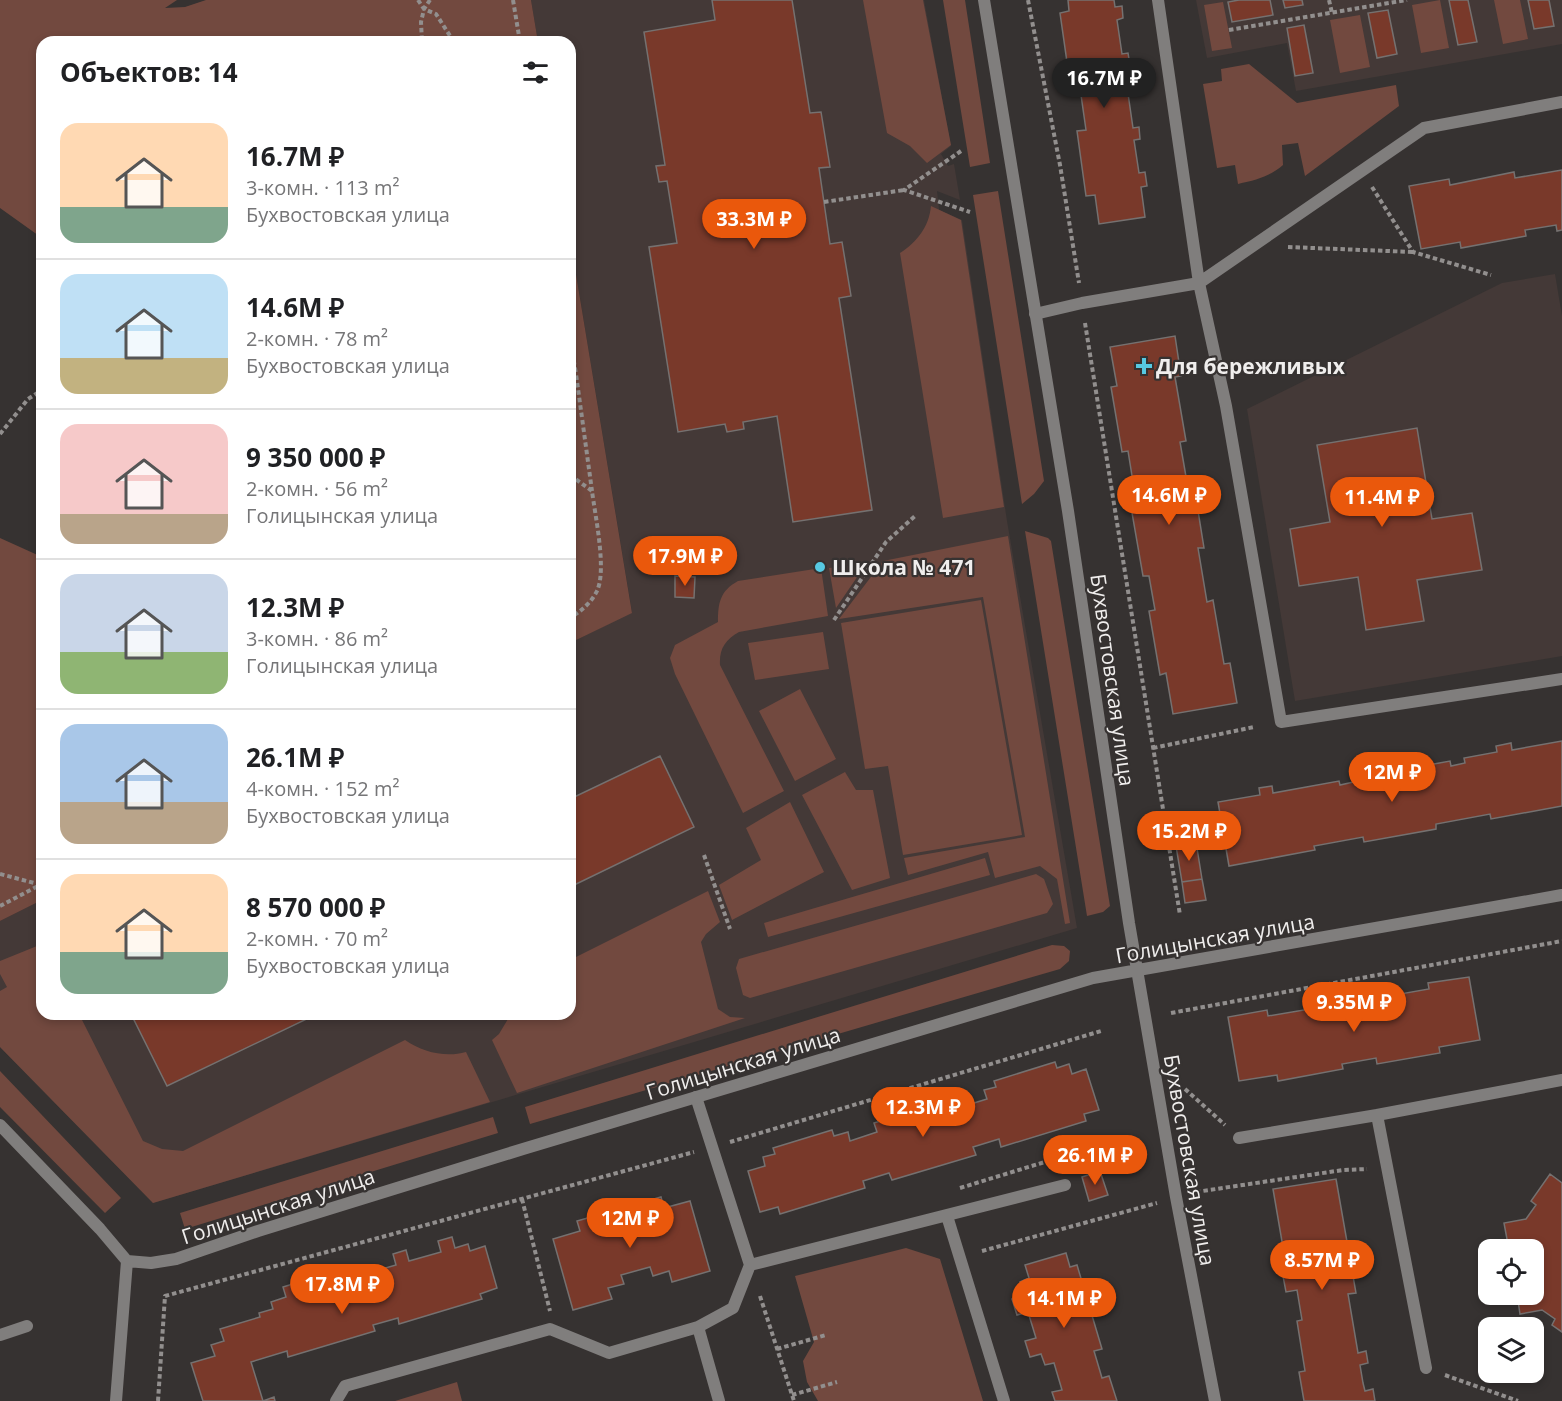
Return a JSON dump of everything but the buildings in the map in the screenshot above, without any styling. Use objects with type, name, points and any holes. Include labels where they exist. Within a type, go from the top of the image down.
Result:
[{"type":"street","name":"Бухвостовская улица","points":[[984,0],[1068,511],[1137,971],[1176,1197],[1215,1401]]},
{"type":"street","points":[[1158,0],[1199,283],[1226,406],[1281,722],[1562,679]]},
{"type":"street","points":[[1035,314],[1082,303],[1199,283],[1424,128],[1562,102]]},
{"type":"street","name":"Голицынская улица","points":[[127,1261],[151,1263],[176,1259],[336,1207],[1093,978],[1562,895]]},
{"type":"street","points":[[1239,1137],[1377,1115],[1562,1080]]},
{"type":"street","points":[[336,1401],[345,1386],[550,1329],[609,1353],[698,1327],[733,1308],[750,1265],[696,1097]]},
{"type":"street","points":[[1377,1115],[1425,1368]]},
{"type":"street","points":[[0,1125],[100,1229],[127,1261],[116,1401]]},
{"type":"street","points":[[750,1265],[1065,1185]]},
{"type":"street","points":[[947,1216],[1004,1401]]},
{"type":"street","points":[[0,1335],[27,1326]]},
{"type":"street","points":[[698,1327],[719,1401]]},
{"type":"path","points":[[418,0],[424,9],[436,14],[450,36]]},
{"type":"path","points":[[422,36],[421,22],[424,9],[430,0]]},
{"type":"path","points":[[513,0],[519,36]]},
{"type":"path","points":[[1028,0],[1060,165],[1180,915]]},
{"type":"path","points":[[1329,0],[1332,13]]},
{"type":"path","points":[[1229,30],[1407,0]]},
{"type":"path","points":[[824,202],[904,190],[961,151]]},
{"type":"path","points":[[1370,183],[1413,252]]},
{"type":"path","points":[[904,190],[970,212]]},
{"type":"path","points":[[1285,247],[1413,252],[1491,275]]},
{"type":"path","points":[[576,374],[601,564],[598,590],[584,609],[576,614]]},
{"type":"path","points":[[0,434],[28,399],[36,394]]},
{"type":"path","points":[[576,479],[592,491]]},
{"type":"path","points":[[834,620],[886,542],[915,516]]},
{"type":"path","points":[[1153,748],[1254,727]]},
{"type":"path","points":[[704,855],[730,929]]},
{"type":"path","points":[[0,874],[36,883]]},
{"type":"path","points":[[0,906],[36,887]]},
{"type":"path","points":[[1171,1013],[1562,941]]},
{"type":"path","points":[[158,1401],[165,1296],[711,1148],[1101,1030]]},
{"type":"path","points":[[1185,1089],[1239,1137]]},
{"type":"path","points":[[954,1189],[1123,1138]]},
{"type":"path","points":[[730,1141],[734,1152]]},
{"type":"path","points":[[522,1198],[550,1310],[550,1329]]},
{"type":"path","points":[[750,1265],[794,1401]]},
{"type":"path","points":[[777,1349],[826,1335]]},
{"type":"path","points":[[1425,1368],[1518,1401]]},
{"type":"path","points":[[792,1395],[837,1382]]},
{"type":"shaded area","points":[[0,0],[177,0],[165,8],[185,7],[206,0],[531,0],[537,36],[36,36],[36,234],[0,208]]},
{"type":"shaded area","name":"Школа № 471","points":[[531,0],[924,0],[951,146],[941,154],[948,166],[954,164],[960,200],[937,191],[939,210],[962,220],[1007,521],[1077,928],[153,1203],[0,1047],[0,921],[36,903],[36,1020],[576,1020],[576,640],[632,612],[576,274],[576,36],[537,36]]},
{"type":"shaded area","points":[[863,0],[923,0],[951,145],[927,163],[910,146],[887,133]]},
{"type":"shaded area","points":[[943,0],[965,0],[990,163],[970,167]]},
{"type":"shaded area","points":[[1196,0],[1562,0],[1562,44],[1296,91],[1287,43],[1207,58]]},
{"type":"shaded area","points":[[1440,0],[1449,48],[1421,53],[1412,5]]},
{"type":"shaded area","points":[[1494,0],[1520,0],[1528,39],[1503,44]]},
{"type":"shaded area","points":[[1223,2],[1232,48],[1212,51],[1204,5]]},
{"type":"shaded area","points":[[1360,15],[1370,67],[1340,73],[1330,20]]},
{"type":"shaded area","points":[[1249,64],[1297,103],[1396,85],[1399,106],[1305,176],[1298,143],[1282,145],[1283,165],[1278,169],[1262,178],[1238,184],[1235,165],[1217,168],[1203,84],[1222,81],[1221,69]]},
{"type":"shaded area","points":[[998,191],[1044,481],[1022,504],[973,195]]},
{"type":"shaded area","points":[[931,206],[961,220],[1004,507],[943,518],[900,253],[912,244],[925,227]]},
{"type":"shaded area","points":[[576,274],[632,613],[576,640]]},
{"type":"shaded area","points":[[1555,274],[1562,316],[1562,656],[1295,701],[1247,409],[1502,283]]},
{"type":"shaded area","points":[[1025,531],[1051,541],[1110,906],[1103,912],[1087,916]]},
{"type":"shaded area","points":[[1008,536],[1070,923],[1065,924],[1057,879],[1040,866],[995,878],[988,852],[908,875],[904,858],[1025,837],[983,597],[839,619],[883,561]]},
{"type":"shaded area","points":[[0,538],[36,554],[36,903],[0,921]]},
{"type":"shaded area","points":[[866,564],[836,608],[829,568]]},
{"type":"shaded area","points":[[821,568],[828,616],[739,632],[730,638],[722,650],[720,665],[784,791],[743,813],[675,674],[670,658],[675,645],[718,622],[721,598],[727,589],[738,581]]},
{"type":"shaded area","points":[[981,600],[1022,835],[903,855],[888,766],[865,769],[841,623]]},
{"type":"shaded area","points":[[823,632],[829,669],[755,680],[748,643]]},
{"type":"shaded area","points":[[800,689],[836,759],[795,781],[759,711]]},
{"type":"shaded area","points":[[845,772],[856,790],[873,790],[890,878],[852,890],[802,795]]},
{"type":"shaded area","points":[[790,802],[824,872],[732,920],[719,885],[761,860],[746,828]]},
{"type":"shaded area","points":[[985,858],[990,875],[768,937],[764,923]]},
{"type":"shaded area","points":[[1036,874],[1044,879],[1053,904],[1047,913],[750,998],[743,995],[736,968],[739,959]]},
{"type":"shaded area","points":[[708,891],[720,922],[706,934],[701,942],[718,1009],[730,1017],[745,1018],[517,1093],[492,1040],[499,1034],[507,1020],[576,1020],[576,957]]},
{"type":"shaded area","points":[[1052,945],[1064,946],[1070,951],[1069,961],[1060,969],[530,1124],[525,1107]]},
{"type":"shaded area","points":[[36,946],[36,1020],[82,1020],[143,1141],[162,1149],[183,1151],[405,1040],[434,1053],[466,1052],[490,1102],[153,1203],[0,1047],[0,991],[7,987],[0,974],[0,961]]},
{"type":"shaded area","points":[[0,1071],[121,1198],[105,1213],[0,1107]]},
{"type":"shaded area","points":[[493,1117],[498,1133],[185,1229],[180,1213]]},
{"type":"shaded area","points":[[906,1248],[940,1259],[983,1401],[818,1401],[807,1382],[803,1361],[814,1342],[795,1276]]},
{"type":"shaded area","points":[[457,1382],[462,1401],[395,1401]]},
{"type":"place","name":"Для бережливых","points":[[1144,366]]},
{"type":"place","name":"Школа № 471","points":[[820,567]]}]
